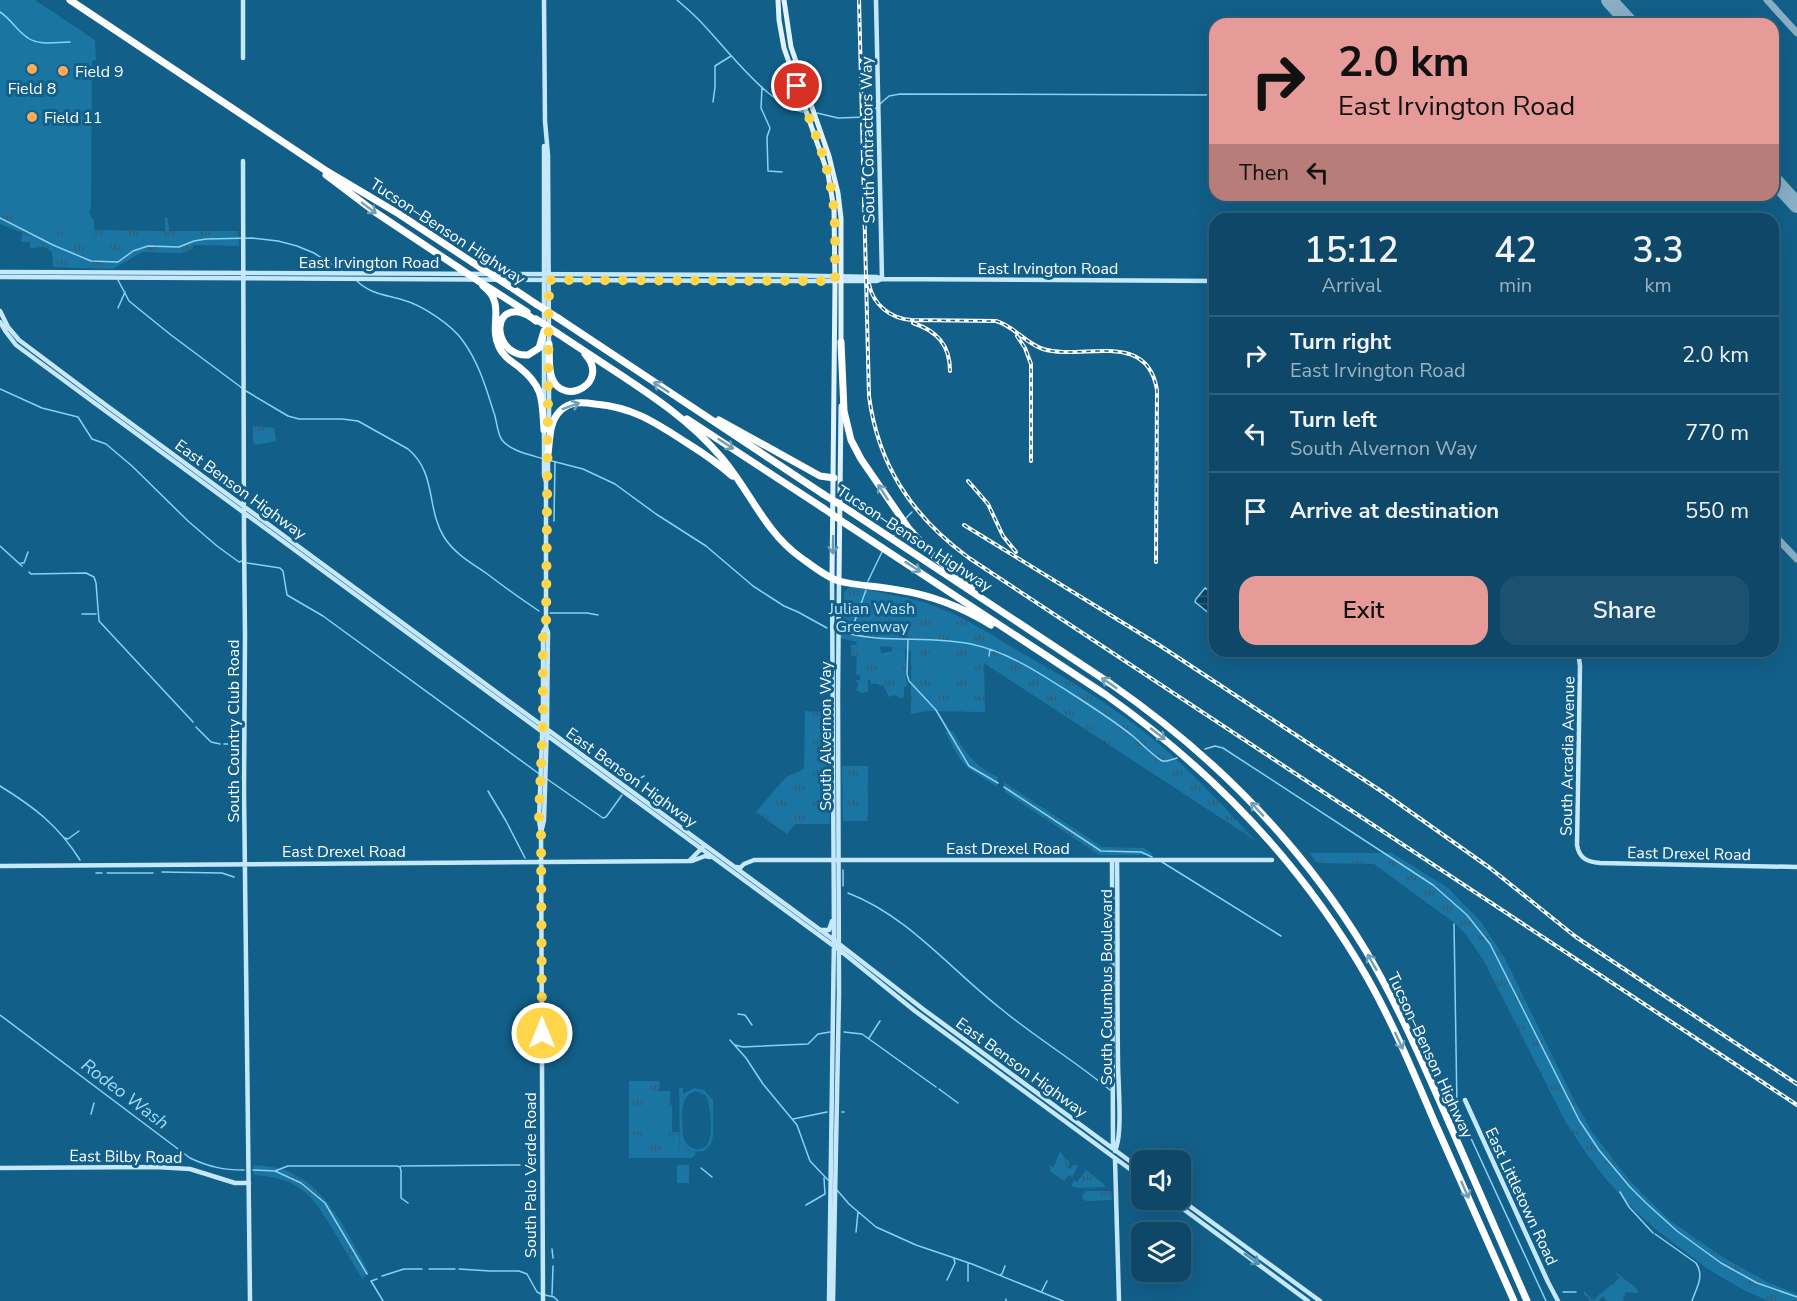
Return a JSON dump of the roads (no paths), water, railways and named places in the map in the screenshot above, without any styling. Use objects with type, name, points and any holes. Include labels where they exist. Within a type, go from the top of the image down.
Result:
[{"type":"highway","name":"Tucson–Benson Highway","points":[[62,0],[236,112]]},
{"type":"highway","name":"Tucson–Benson Highway","points":[[70,0],[252,123],[375,212],[551,331],[564,337],[1111,699],[1193,763],[1245,813],[1280,853],[1339,932],[1377,996],[1403,1048],[1512,1301]]},
{"type":"highway","name":"Tucson–Benson Highway","points":[[252,123],[399,214],[1111,684],[1173,730],[1233,784],[1296,852],[1354,933],[1389,993],[1412,1039],[1529,1301]]},
{"type":"highway","points":[[484,286],[491,293],[495,302],[496,339],[500,349],[505,356],[532,378],[538,389],[544,430]]},
{"type":"highway","points":[[536,320],[516,312],[503,318],[500,326],[502,341],[515,353],[528,355],[536,351],[551,331]]},
{"type":"highway","points":[[549,344],[551,373],[554,381],[565,390],[572,392],[580,390],[588,384],[591,378],[592,364],[585,354],[564,337]]},
{"type":"highway","points":[[841,342],[845,417],[851,440],[861,459],[900,518],[922,545],[942,564],[1014,620]]},
{"type":"highway","points":[[607,366],[690,425],[723,459],[770,528],[800,557],[836,580],[908,591],[956,606],[984,620],[1111,699]]},
{"type":"highway","points":[[682,400],[820,476],[834,478]]},
{"type":"highway","points":[[546,454],[552,425],[557,414],[563,409],[580,402],[615,406],[647,418],[710,458],[731,475],[748,495]]},
{"type":"main road","points":[[243,0],[243,58]]},
{"type":"main road","name":"South Palo Verde Road","points":[[541,833],[539,816],[545,731],[548,632],[546,627],[546,454],[549,344],[544,169],[544,0]]},
{"type":"main road","name":"South Alvernon Way","points":[[778,0],[784,48],[810,113]]},
{"type":"main road","name":"South Alvernon Way","points":[[784,0],[791,47],[831,189],[834,218],[841,342],[836,580]]},
{"type":"main road","name":"South Contractors Way","points":[[876,0],[882,279]]},
{"type":"main road","name":"South Palo Verde Road","points":[[545,121],[548,155],[547,277],[551,331],[544,430],[546,454]]},
{"type":"main road","name":"South Country Club Road","points":[[243,161],[244,864],[250,1301]]},
{"type":"main road","points":[[544,169],[548,194]]},
{"type":"main road","points":[[872,277],[879,273],[881,266]]},
{"type":"main road","name":"East Irvington Road","points":[[0,272],[347,279],[547,277]]},
{"type":"main road","name":"East Irvington Road","points":[[0,277],[111,275],[119,278],[354,274],[877,281],[882,279]]},
{"type":"main road","name":"East Irvington Road","points":[[838,279],[872,277],[882,279],[1209,281]]},
{"type":"main road","name":"South Alvernon Way","points":[[833,1301],[836,1192],[830,1178],[836,945],[838,684],[834,478],[838,279]]},
{"type":"main road","name":"East Benson Highway","points":[[0,311],[8,327],[19,340],[703,847],[713,857],[1131,1162]]},
{"type":"main road","name":"East Benson Highway","points":[[0,322],[16,345],[244,508]]},
{"type":"main road","name":"South Palo Verde Road","points":[[543,1300],[540,862],[546,753],[543,706],[543,632],[546,627]]},
{"type":"main road","name":"South Arcadia Avenue","points":[[1578,657],[1580,666],[1577,845],[1582,857]]},
{"type":"main road","name":"East Benson Highway","points":[[469,675],[527,715],[566,750],[743,874],[780,904],[820,930],[854,962],[915,1011],[1131,1170]]},
{"type":"main road","points":[[527,715],[538,717],[541,715],[543,706]]},
{"type":"main road","points":[[546,753],[553,745],[566,750]]},
{"type":"main road","points":[[688,861],[694,858],[703,847]]},
{"type":"main road","name":"East Drexel Road","points":[[0,866],[688,861],[705,856],[713,857]]},
{"type":"main road","name":"East Drexel Road","points":[[1582,857],[1588,861],[1600,863],[1797,867]]},
{"type":"main road","name":"East Drexel Road","points":[[733,867],[739,868],[754,860],[1272,860]]},
{"type":"main road","name":"South Alvernon Way","points":[[829,1301],[839,997],[834,885],[836,860]]},
{"type":"main road","name":"South Columbus Boulevard","points":[[1114,860],[1113,1144],[1119,1301]]},
{"type":"main road","points":[[743,874],[745,864]]},
{"type":"main road","points":[[820,930],[827,930],[831,927],[834,885]]},
{"type":"main road","points":[[839,997],[842,964],[848,961],[854,962]]},
{"type":"main road","name":"East Littletown Road","points":[[1465,1100],[1558,1301]]},
{"type":"main road","name":"East Bilby Road","points":[[0,1168],[156,1167],[189,1169],[235,1183],[249,1184]]},
{"type":"main road","points":[[1191,1207],[1320,1301]]},
{"type":"main road","points":[[1185,1210],[1308,1301]]},
{"type":"waterway","points":[[677,0],[761,86],[789,107],[803,112]]},
{"type":"waterway","points":[[0,12],[32,40],[43,43],[70,42]]},
{"type":"waterway","points":[[713,102],[715,66],[731,56]]},
{"type":"waterway","points":[[762,87],[761,108],[770,128],[767,137],[768,171],[782,172]]},
{"type":"waterway","points":[[880,104],[889,96],[900,94],[1209,95]]},
{"type":"waterway","points":[[817,113],[838,118],[866,117],[877,107]]},
{"type":"waterway","points":[[0,218],[91,261],[118,262],[133,251],[148,246],[179,247],[206,239],[252,238],[297,246],[314,253],[343,272]]},
{"type":"waterway","points":[[118,280],[129,301],[242,388]]},
{"type":"waterway","points":[[357,281],[373,291],[419,306],[452,329],[469,349],[478,367],[502,440],[515,450],[544,459]]},
{"type":"waterway","points":[[118,308],[125,292]]},
{"type":"waterway","points":[[0,389],[42,408],[78,417],[92,439],[106,444],[217,546],[239,562],[242,561]]},
{"type":"waterway","points":[[246,391],[288,416],[299,419],[358,421],[408,449],[423,469],[438,526],[448,543],[463,557],[539,611]]},
{"type":"waterway","points":[[548,460],[583,469],[615,484],[706,546],[753,586],[784,606],[827,628]]},
{"type":"waterway","points":[[554,521],[555,462]]},
{"type":"waterway","points":[[906,518],[912,512]]},
{"type":"waterway","points":[[893,537],[901,525]]},
{"type":"waterway","points":[[0,546],[22,566]]},
{"type":"waterway","points":[[21,563],[24,563],[28,552]]},
{"type":"waterway","points":[[868,581],[882,552]]},
{"type":"waterway","points":[[247,563],[280,568],[283,571],[287,595],[323,616],[538,773]]},
{"type":"waterway","points":[[29,572],[31,574],[86,573],[94,577],[99,621],[193,722]]},
{"type":"waterway","points":[[850,634],[866,590]]},
{"type":"waterway","points":[[550,613],[598,615]]},
{"type":"waterway","points":[[82,614],[96,614]]},
{"type":"waterway","points":[[842,632],[874,638],[955,641],[998,652],[1034,670],[1094,708],[1162,761],[1177,758]]},
{"type":"waterway","points":[[908,640],[907,674],[909,681],[936,710],[969,766],[998,783]]},
{"type":"waterway","points":[[989,656],[990,649]]},
{"type":"waterway","points":[[196,727],[211,742],[220,744]]},
{"type":"waterway","points":[[224,744],[236,744]]},
{"type":"waterway","points":[[1205,749],[1215,746],[1223,748],[1433,885],[1467,915],[1490,944],[1579,1120],[1599,1150],[1630,1187],[1677,1231],[1721,1263],[1757,1283],[1797,1297]]},
{"type":"waterway","points":[[629,785],[644,776]]},
{"type":"waterway","points":[[547,779],[603,818],[622,795]]},
{"type":"waterway","points":[[0,786],[54,827],[80,860]]},
{"type":"waterway","points":[[1004,787],[1101,851],[1141,852],[1152,857]]},
{"type":"waterway","points":[[488,791],[525,858]]},
{"type":"waterway","points":[[65,838],[68,839],[79,831]]},
{"type":"waterway","points":[[1162,862],[1281,936]]},
{"type":"waterway","points":[[843,870],[843,886]]},
{"type":"waterway","points":[[162,872],[222,873],[234,877]]},
{"type":"waterway","points":[[96,873],[102,873]]},
{"type":"waterway","points":[[107,873],[153,873]]},
{"type":"waterway","points":[[848,893],[870,903],[909,929],[1000,1008],[1110,1090]]},
{"type":"waterway","points":[[1454,924],[1457,1108],[1546,1301]]},
{"type":"waterway","points":[[738,1014],[745,1015],[752,1025]]},
{"type":"waterway","name":"Rodeo Wash","points":[[0,1015],[190,1158],[217,1167],[244,1170]]},
{"type":"waterway","points":[[869,1038],[880,1021]]},
{"type":"waterway","points":[[735,1045],[743,1047],[808,1044],[818,1034],[830,1032]]},
{"type":"waterway","points":[[844,1032],[862,1034],[936,1087]]},
{"type":"waterway","points":[[730,1040],[797,1125],[810,1161],[828,1180]]},
{"type":"waterway","points":[[939,1089],[958,1103]]},
{"type":"waterway","points":[[91,1114],[94,1103]]},
{"type":"waterway","points":[[793,1119],[827,1112]]},
{"type":"waterway","points":[[401,1166],[520,1165]]},
{"type":"waterway","points":[[275,1171],[288,1166],[397,1166],[401,1171],[401,1198],[408,1203]]},
{"type":"waterway","points":[[701,1168],[712,1177]]},
{"type":"waterway","name":"Rodeo Wash","points":[[253,1170],[275,1171],[301,1183],[325,1203],[367,1274]]},
{"type":"waterway","points":[[806,1205],[825,1194],[824,1178]]},
{"type":"waterway","points":[[837,1190],[849,1204],[876,1227],[916,1245],[972,1264],[1063,1301]]},
{"type":"waterway","points":[[1620,1192],[1629,1207],[1653,1233]]},
{"type":"waterway","points":[[856,1232],[858,1212]]},
{"type":"waterway","points":[[1655,1234],[1696,1263],[1699,1268],[1700,1278],[1692,1301]]},
{"type":"waterway","points":[[552,1249],[553,1258]]},
{"type":"waterway","points":[[947,1280],[955,1263],[954,1259]]},
{"type":"waterway","points":[[968,1264],[968,1281]]},
{"type":"waterway","points":[[552,1295],[553,1266]]},
{"type":"waterway","points":[[1000,1275],[1005,1266]]},
{"type":"waterway","name":"Rodeo Wash","points":[[382,1276],[404,1269],[422,1269]]},
{"type":"waterway","name":"Rodeo Wash","points":[[429,1269],[455,1269]]},
{"type":"waterway","name":"Rodeo Wash","points":[[459,1269],[519,1271],[527,1274],[537,1292],[541,1294]]},
{"type":"waterway","points":[[377,1279],[371,1281],[383,1301]]},
{"type":"waterway","points":[[1042,1291],[1047,1281]]},
{"type":"waterway","points":[[1563,1292],[1576,1292]]},
{"type":"waterway","name":"Rodeo Wash","points":[[545,1295],[554,1297],[558,1301]]},
{"type":"railway","points":[[859,0],[869,396],[881,445],[890,467],[901,488],[915,507],[931,525],[969,558],[1797,1105]]},
{"type":"railway","points":[[869,284],[874,298],[884,310],[904,319],[996,321],[1043,349],[1059,352],[1111,351],[1127,353],[1140,360],[1151,371],[1157,390],[1156,562]]},
{"type":"railway","points":[[913,323],[929,330],[945,346],[950,371]]},
{"type":"railway","points":[[1017,336],[1031,364],[1031,461]]},
{"type":"railway","points":[[968,481],[988,504],[1003,536],[1016,552]]},
{"type":"railway","points":[[964,525],[1159,645],[1381,791],[1490,868],[1576,937],[1797,1084]]},
{"type":"place","name":"Field 8","points":[[32,69]]},
{"type":"place","name":"Field 9","points":[[63,71]]},
{"type":"place","name":"Field 11","points":[[32,117]]},
{"type":"park label","name":"Julian Wash Greenway","points":[[872,617]]}]
